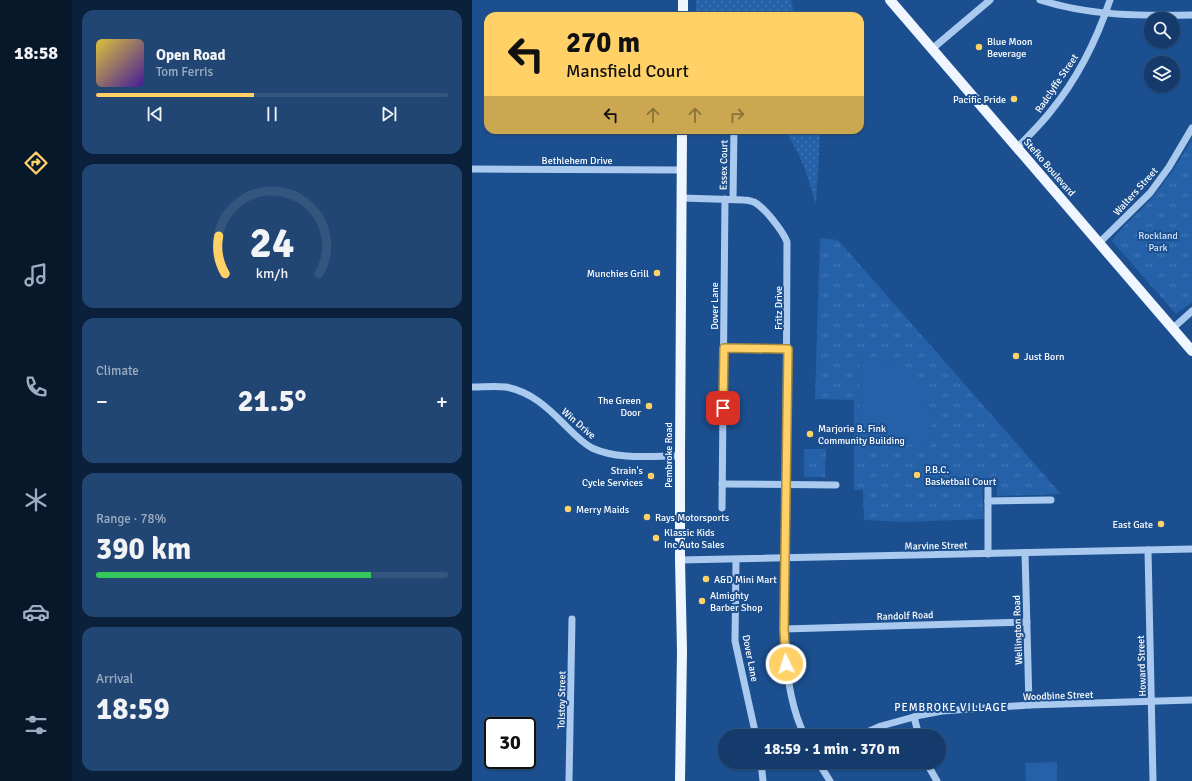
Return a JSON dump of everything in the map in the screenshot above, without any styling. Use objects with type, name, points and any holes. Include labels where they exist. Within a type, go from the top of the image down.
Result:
[{"type":"main road","points":[[683,0],[683,12]]},
{"type":"main road","name":"Stefko Boulevard","points":[[890,0],[1100,242],[1192,351]]},
{"type":"main road","name":"Pembroke Road","points":[[680,781],[682,651],[680,456],[682,134]]},
{"type":"street","points":[[932,49],[990,0]]},
{"type":"street","points":[[1040,0],[1068,8],[1106,14],[1192,15]]},
{"type":"street","name":"Radclyffe Street","points":[[1018,147],[1052,110],[1068,86],[1086,57],[1106,14],[1110,0]]},
{"type":"street","name":"Walters Street","points":[[1100,242],[1150,192],[1169,168],[1192,128]]},
{"type":"street","name":"Essex Court","points":[[733,200],[734,134]]},
{"type":"street","name":"Bethlehem Drive","points":[[472,170],[682,170]]},
{"type":"street","name":"Fritz Drive","points":[[682,198],[749,200],[758,204],[781,231],[787,242],[788,349],[784,629],[785,653],[790,690],[802,729]]},
{"type":"street","name":"Dover Lane","points":[[722,508],[725,199]]},
{"type":"street","points":[[1172,329],[1192,312]]},
{"type":"street","points":[[724,348],[788,349]]},
{"type":"street","name":"Win Drive","points":[[472,387],[505,387],[529,395],[549,409],[585,444],[601,451],[613,454],[628,455],[680,456]]},
{"type":"street","points":[[722,484],[836,485]]},
{"type":"street","points":[[988,489],[988,554]]},
{"type":"street","points":[[988,501],[1051,500]]},
{"type":"street","name":"Marvine Street","points":[[680,560],[736,560],[1192,549]]},
{"type":"street","name":"Howard Street","points":[[1148,550],[1153,781]]},
{"type":"street","name":"Wellington Road","points":[[1025,553],[1029,705]]},
{"type":"street","name":"Dover Lane","points":[[736,560],[735,641],[754,729]]},
{"type":"street","name":"Tolstoy Street","points":[[569,781],[572,619]]},
{"type":"street","name":"Randolf Road","points":[[784,629],[1027,622]]},
{"type":"street","name":"Woodbine Street","points":[[873,729],[914,717],[942,711],[1029,705],[1192,700]]},
{"type":"street","points":[[914,717],[917,729]]},
{"type":"street","points":[[762,769],[763,781]]},
{"type":"street","points":[[822,769],[830,781]]},
{"type":"street","points":[[930,769],[937,781]]},
{"type":"green space","points":[[696,0],[791,0],[794,12],[696,12]]},
{"type":"green space","points":[[787,134],[820,134],[816,204],[807,175]]},
{"type":"green space","name":"Rockland Park","points":[[1192,139],[1192,302],[1176,314],[1112,241],[1120,230],[1162,186]]},
{"type":"green space","points":[[820,238],[838,240],[1061,494],[997,496],[997,485],[982,485],[984,519],[904,522],[864,520],[863,490],[854,490],[854,400],[815,399]]},
{"type":"green space","points":[[860,355],[880,360],[900,369],[916,383],[922,391],[928,406],[931,445],[859,444]]},
{"type":"green space","points":[[804,449],[826,449],[825,477],[804,477]]},
{"type":"green space","name":"P.B.C. Basketball Court","points":[[900,467],[935,467],[934,483],[900,484]]},
{"type":"green space","points":[[1057,762],[1057,781],[1026,781],[1025,763]]},
{"type":"place","name":"Blue Moon Beverage","points":[[979,47]]},
{"type":"place","name":"Pacific Pride","points":[[1014,99]]},
{"type":"place","name":"Munchies Grill","points":[[657,273]]},
{"type":"place","name":"Just Born","points":[[1016,356]]},
{"type":"place","name":"The Green Door","points":[[649,406]]},
{"type":"place","name":"Marjorie B. Fink Community Building","points":[[810,434]]},
{"type":"place","name":"P.B.C. Basketball Court","points":[[917,475]]},
{"type":"place","name":"Strain's Cycle Services","points":[[651,476]]},
{"type":"place","name":"Merry Maids","points":[[568,509]]},
{"type":"place","name":"Rays Motorsports","points":[[647,517]]},
{"type":"place","name":"East Gate","points":[[1161,524]]},
{"type":"place","name":"Klassic Kids Inc Auto Sales","points":[[656,538]]},
{"type":"place","name":"A&D Mini Mart","points":[[706,579]]},
{"type":"place","name":"Almighty Barber Shop","points":[[702,601]]},
{"type":"district","name":"PEMBROKE VILLAGE","points":[[951,707]]},
{"type":"route","points":[[723,408],[724,348],[788,349],[784,629],[786,664]]}]
